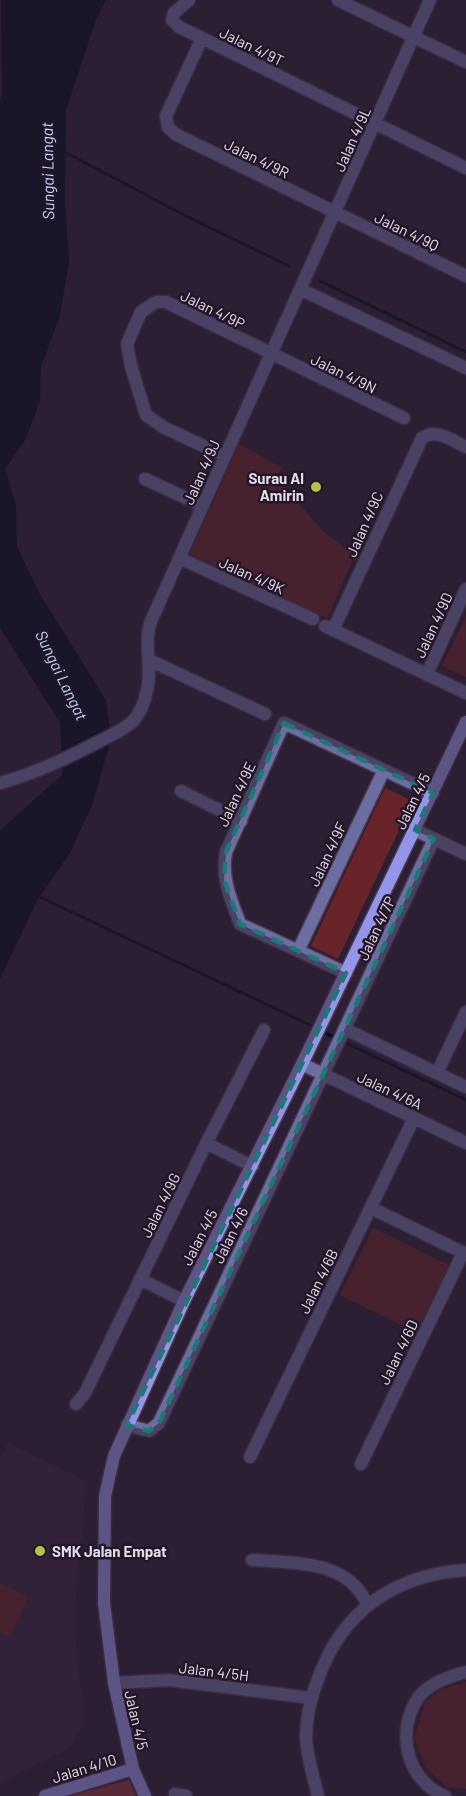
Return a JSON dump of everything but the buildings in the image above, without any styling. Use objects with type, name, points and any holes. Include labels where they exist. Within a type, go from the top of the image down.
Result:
[{"type":"street","points":[[189,0],[174,13],[172,20],[179,27],[202,38]]},
{"type":"street","points":[[338,0],[466,62]]},
{"type":"street","name":"Jalan 4/9L","points":[[298,294],[430,0]]},
{"type":"street","name":"Jalan 4/9T","points":[[168,127],[166,116],[202,38],[466,168]]},
{"type":"street","name":"Jalan 4/9R","points":[[168,127],[175,134],[335,213]]},
{"type":"street","name":"Jalan 4/9Q","points":[[335,213],[466,276]]},
{"type":"street","points":[[298,294],[466,368]]},
{"type":"street","name":"Jalan 4/9J","points":[[0,783],[59,762],[124,728],[134,720],[142,706],[149,681],[148,630],[298,294]]},
{"type":"street","name":"Jalan 4/9P","points":[[225,456],[163,427],[146,415],[131,366],[127,344],[141,312],[156,302],[166,302],[271,354]]},
{"type":"street","name":"Jalan 4/9N","points":[[271,354],[404,418]]},
{"type":"street","name":"Jalan 4/9C","points":[[466,447],[435,433],[427,434],[418,444],[329,628],[466,693]]},
{"type":"street","points":[[144,479],[203,506]]},
{"type":"street","name":"Jalan 4/9K","points":[[179,558],[313,619]]},
{"type":"street","name":"Jalan 4/9D","points":[[427,674],[466,588]]},
{"type":"street","points":[[149,660],[265,714]]},
{"type":"street","name":"Jalan 4/5","points":[[145,1796],[133,1769],[114,1683],[104,1603],[105,1496],[114,1456],[184,1301],[433,793],[462,740],[466,722]]},
{"type":"street","name":"Jalan 4/9E","points":[[346,973],[240,924],[224,880],[226,852],[284,723],[433,793]]},
{"type":"street","name":"Jalan 4/9F","points":[[298,951],[384,770]]},
{"type":"street","points":[[181,791],[241,820]]},
{"type":"street","points":[[415,830],[466,854]]},
{"type":"street","name":"Jalan 4/7P","points":[[345,1029],[434,839]]},
{"type":"street","points":[[437,1073],[466,1012]]},
{"type":"street","points":[[345,1029],[466,1087]]},
{"type":"street","name":"Jalan 4/6","points":[[127,1425],[149,1431],[159,1423],[345,1029]]},
{"type":"street","name":"Jalan 4/9G","points":[[76,1404],[85,1393],[206,1143],[264,1030]]},
{"type":"street","name":"Jalan 4/6A","points":[[302,1064],[466,1143]]},
{"type":"street","name":"Jalan 4/6B","points":[[250,1457],[414,1118]]},
{"type":"street","points":[[206,1143],[252,1166]]},
{"type":"street","points":[[371,1208],[464,1253]]},
{"type":"street","name":"Jalan 4/6D","points":[[361,1464],[464,1253]]},
{"type":"street","points":[[140,1280],[184,1301]]},
{"type":"street","points":[[252,1560],[302,1563],[328,1569],[354,1584],[368,1604]]},
{"type":"street","points":[[318,1796],[306,1738],[311,1698],[324,1661],[345,1627],[368,1604],[412,1581],[450,1571],[466,1570]]},
{"type":"street","points":[[445,1796],[425,1784],[410,1764],[407,1751],[410,1715],[418,1698],[438,1683],[466,1672]]},
{"type":"street","name":"Jalan 4/5H","points":[[114,1683],[169,1680],[311,1698]]},
{"type":"street","name":"Jalan 4/10","points":[[45,1796],[133,1769]]},
{"type":"highlighted area","points":[[284,723],[433,793],[415,830],[434,839],[159,1423],[149,1431],[127,1425],[346,973],[240,924],[224,880],[226,852]]},
{"type":"shaded area","points":[[239,444],[282,468],[276,478],[324,532],[355,555],[327,618],[190,554]]},
{"type":"shaded area","points":[[466,616],[466,677],[442,666]]},
{"type":"shaded area","points":[[385,788],[413,801],[338,959],[311,946]]},
{"type":"shaded area","points":[[373,1228],[449,1265],[416,1332],[340,1295]]},
{"type":"shaded area","name":"SMK Jalan Empat","points":[[8,1443],[86,1481],[74,1621],[84,1722],[70,1748],[11,1777],[0,1786],[0,1458]]},
{"type":"shaded area","points":[[0,1583],[28,1597],[9,1637],[0,1633]]},
{"type":"shaded area","points":[[466,1682],[466,1789],[447,1787],[426,1769],[414,1738],[426,1701],[442,1689]]},
{"type":"shaded area","points":[[129,1780],[136,1796],[69,1796]]},
{"type":"water","name":"Sungai Langat","points":[[1,0],[106,0],[96,20],[66,111],[65,200],[69,262],[60,316],[41,367],[40,401],[26,439],[5,469],[16,504],[17,546],[38,591],[106,700],[111,739],[93,803],[70,853],[37,901],[0,979],[0,830],[62,775],[60,723],[0,628]]},
{"type":"waterway","name":"Sungai Langat","points":[[61,150],[188,217],[289,266]]},
{"type":"waterway","points":[[320,281],[466,352]]},
{"type":"waterway","points":[[38,896],[310,1025]]},
{"type":"waterway","points":[[327,1034],[332,1036]]},
{"type":"waterway","points":[[348,1044],[466,1100]]},
{"type":"place","name":"Surau Al Amirin","points":[[316,487]]},
{"type":"place","name":"SMK Jalan Empat","points":[[40,1551]]}]
